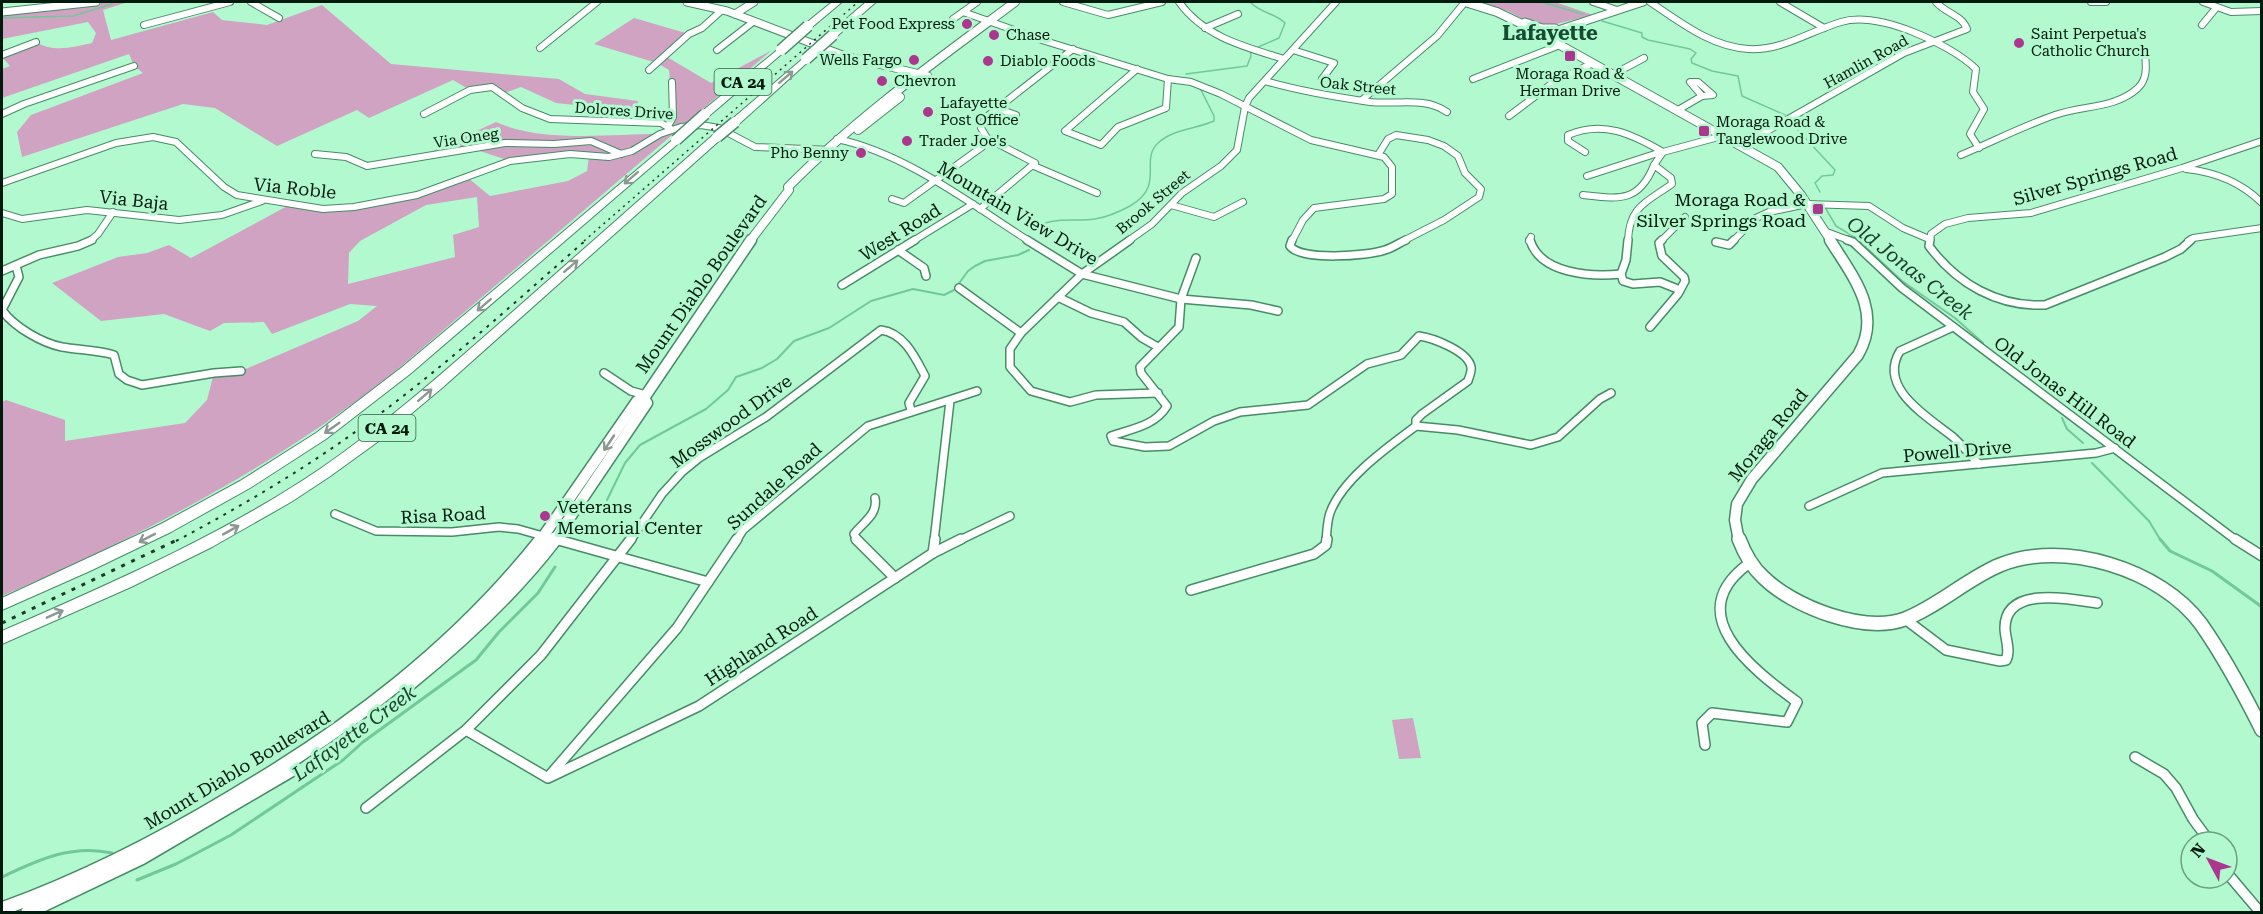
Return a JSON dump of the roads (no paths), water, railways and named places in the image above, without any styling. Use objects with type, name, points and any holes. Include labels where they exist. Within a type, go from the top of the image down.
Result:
[{"type":"highway","name":"CA 24","points":[[2,604],[102,560],[192,514],[252,480],[327,432],[402,375],[672,131],[705,114],[837,2]]},
{"type":"highway","name":"CA 24","points":[[2,638],[127,583],[198,548],[264,512],[338,464],[407,411],[870,4]]},
{"type":"main road","points":[[993,22],[1015,2]]},
{"type":"main road","name":"Mount Diablo Boulevard","points":[[924,75],[993,22],[1024,2]]},
{"type":"main road","name":"Moraga Road","points":[[1465,2],[1506,15],[1778,167],[1808,204],[1856,284],[1869,315],[1867,339],[1858,355],[1752,479],[1737,504],[1735,520],[1738,538],[1762,577],[1777,589],[1818,612],[1868,622],[1905,619],[2000,565],[2014,560],[2053,555],[2090,558],[2104,562],[2164,590],[2191,613],[2200,623],[2248,702],[2262,730]]},
{"type":"main road","name":"Mount Diablo Boulevard","points":[[28,912],[141,858],[275,781],[331,744],[450,651],[508,595],[549,539],[647,403],[645,396],[743,250],[789,190],[788,187],[871,110],[983,33],[993,22]]},
{"type":"main road","name":"Mount Diablo Boulevard","points":[[2,909],[29,900],[106,865],[167,834],[324,741],[387,694],[442,647],[549,539]]},
{"type":"street","points":[[2,12],[94,2]]},
{"type":"street","points":[[144,26],[230,2]]},
{"type":"street","points":[[251,2],[279,18]]},
{"type":"street","points":[[540,48],[597,2]]},
{"type":"street","points":[[688,2],[735,14],[845,56],[924,75]]},
{"type":"street","points":[[710,7],[717,2]]},
{"type":"street","points":[[735,14],[735,11],[747,2]]},
{"type":"street","points":[[735,14],[754,2]]},
{"type":"street","points":[[953,19],[977,2]]},
{"type":"street","points":[[1063,2],[1108,15],[1122,14],[1162,2]]},
{"type":"street","points":[[1179,2],[1186,12],[1205,28],[1256,50],[1284,59]]},
{"type":"street","name":"Brook Street","points":[[1021,333],[1082,274],[1152,224],[1190,186],[1221,166],[1237,150],[1245,107],[1249,98],[1335,2]]},
{"type":"street","points":[[1362,100],[1437,36],[1465,2]]},
{"type":"street","points":[[1593,2],[1617,10]]},
{"type":"street","points":[[1543,35],[1643,2]]},
{"type":"street","points":[[1650,2],[1703,35],[1736,47],[1771,48],[1848,19],[1871,20],[1894,25],[1968,62],[1976,69],[1972,85],[1973,92],[1984,106],[1984,112],[1971,128],[1970,134],[1979,148]]},
{"type":"street","points":[[1780,2],[1824,28]]},
{"type":"street","name":"Hamlin Road","points":[[1741,146],[1904,53],[1964,32],[1967,24],[1941,8],[1936,2]]},
{"type":"street","points":[[2091,2],[2106,2]]},
{"type":"street","points":[[2203,2],[2216,8],[2238,13],[2262,11]]},
{"type":"street","points":[[2202,25],[2216,8]]},
{"type":"street","points":[[649,70],[688,34],[702,28],[722,10]]},
{"type":"street","points":[[963,12],[1168,79],[1191,82],[1311,140],[1378,155],[1389,161],[1392,167],[1392,194],[1384,199],[1314,208],[1308,213],[1290,246],[1293,250],[1307,255],[1346,255],[1384,251],[1444,220],[1479,197],[1480,189],[1465,173],[1458,156],[1444,146],[1414,136],[1396,135],[1388,139],[1378,155]]},
{"type":"street","points":[[1205,28],[1238,14]]},
{"type":"street","points":[[1506,15],[1542,28],[1575,25]]},
{"type":"street","points":[[717,50],[753,21]]},
{"type":"street","points":[[2,55],[36,42]]},
{"type":"street","points":[[1473,79],[1560,45]]},
{"type":"street","points":[[1073,49],[996,108],[981,124],[981,128],[987,138],[1032,160],[1034,166],[1097,193]]},
{"type":"street","points":[[1293,50],[1334,63],[1322,78]]},
{"type":"street","points":[[1961,155],[2057,114],[2105,105],[2124,98],[2139,87],[2146,77],[2145,53]]},
{"type":"street","points":[[1614,74],[1644,58]]},
{"type":"street","points":[[1509,116],[1554,82],[1593,63]]},
{"type":"street","points":[[2,114],[24,104],[134,66]]},
{"type":"street","points":[[1137,69],[1066,128],[1067,133],[1101,145],[1118,127],[1166,108],[1168,79]]},
{"type":"street","name":"Oak Street","points":[[1265,81],[1295,90],[1380,103],[1428,103],[1437,105],[1447,112]]},
{"type":"street","points":[[672,82],[672,131]]},
{"type":"street","name":"Dolores Drive","points":[[424,114],[470,90],[492,87],[534,114],[550,119],[661,123],[672,131],[701,125],[725,130],[755,147],[829,149]]},
{"type":"street","points":[[1678,110],[1702,96]]},
{"type":"street","points":[[1235,102],[1249,98]]},
{"type":"street","points":[[996,108],[1016,115]]},
{"type":"street","points":[[1585,152],[1568,141],[1568,135],[1580,129],[1601,127],[1634,135],[1663,152]]},
{"type":"street","name":"Via Roble","points":[[2,183],[116,143],[153,137],[176,142],[228,190],[243,198],[323,209],[354,207],[417,195],[510,161],[570,154],[609,157],[632,151],[672,131]]},
{"type":"street","points":[[1587,176],[1722,136]]},
{"type":"street","points":[[892,199],[904,203],[982,147],[987,138]]},
{"type":"street","name":"Mountain View Drive","points":[[840,140],[906,164],[1082,274],[1181,299],[1251,305],[1278,311]]},
{"type":"street","name":"Via Oneg","points":[[315,153],[346,157],[368,166],[505,143],[554,144],[591,141],[621,154]]},
{"type":"street","name":"Silver Springs Road","points":[[1929,239],[1935,230],[1968,218],[2031,213],[2182,168],[2262,141]]},
{"type":"street","points":[[1582,195],[1625,199],[1635,195],[1650,177],[1654,165],[1663,152]]},
{"type":"street","points":[[1654,165],[1671,178],[1672,184],[1635,211],[1631,218],[1629,254],[1621,274],[1623,281],[1628,283],[1650,281],[1680,290]]},
{"type":"street","points":[[981,209],[1034,166]]},
{"type":"street","points":[[2182,168],[2205,172],[2228,180],[2247,190],[2262,203]]},
{"type":"street","name":"Via Baja","points":[[2,213],[22,219],[87,210],[170,219],[200,219],[234,212],[263,201]]},
{"type":"street","points":[[1171,205],[1214,217],[1243,202]]},
{"type":"street","name":"West Road","points":[[842,285],[973,204]]},
{"type":"street","points":[[1716,242],[1729,245],[1756,218],[1769,212],[1808,204],[1869,206],[1903,228],[1929,239],[1929,246],[1940,261],[1979,290],[2010,303],[2035,307],[2165,257],[2181,249],[2189,240],[2262,228]]},
{"type":"street","points":[[2,271],[45,253],[72,249],[96,238],[113,212]]},
{"type":"street","points":[[1650,327],[1659,312],[1685,282],[1684,277],[1662,256],[1659,243],[1685,217]]},
{"type":"street","name":"Old Jonas Hill Road","points":[[1824,231],[1853,242],[1902,288],[2236,540],[2262,556]]},
{"type":"street","points":[[1531,237],[1530,241],[1539,254],[1560,268],[1598,277],[1621,274]]},
{"type":"street","points":[[898,250],[924,268],[926,276]]},
{"type":"street","points":[[1196,258],[1181,299],[1179,327],[1140,367],[1141,373],[1167,406],[1163,415],[1150,423],[1111,436],[1113,441],[1145,447],[1169,446],[1214,421],[1240,412],[1308,405],[1367,364],[1401,355],[1419,336],[1426,336],[1461,353],[1470,363],[1471,368],[1468,381],[1422,414],[1416,420],[1416,426]]},
{"type":"street","points":[[16,266],[20,277],[2,310],[10,321],[56,346],[105,351],[114,355],[119,374],[127,380],[142,385],[241,371]]},
{"type":"street","points":[[959,288],[1021,333],[1010,349],[1010,367],[1033,393],[1070,402],[1086,400],[1096,395],[1158,393]]},
{"type":"street","points":[[1058,297],[1091,313],[1124,322],[1142,338],[1158,347]]},
{"type":"street","points":[[1953,327],[1900,351],[1895,359],[1894,377],[1906,399],[1956,440],[1979,464]]},
{"type":"street","name":"Mosswood Drive","points":[[366,808],[466,730],[541,655],[618,558],[662,494],[683,471],[699,458],[766,417],[881,330],[892,332],[900,339],[919,363],[925,376],[909,403],[911,410]]},
{"type":"street","points":[[604,373],[631,391],[645,396]]},
{"type":"street","name":"Sundale Road","points":[[548,778],[677,628],[743,530],[857,432],[880,420],[977,392]]},
{"type":"street","points":[[1191,590],[1314,554],[1326,545],[1329,514],[1336,500],[1370,460],[1416,426],[1458,430],[1531,445],[1541,444],[1568,431],[1603,397],[1611,393]]},
{"type":"street","points":[[933,553],[950,401]]},
{"type":"street","name":"Powell Drive","points":[[1809,506],[1882,473],[2096,453],[2115,448]]},
{"type":"street","points":[[875,498],[877,506],[875,512],[854,534],[855,538],[895,578]]},
{"type":"street","name":"Risa Road","points":[[335,514],[376,531],[452,532],[499,527],[518,529],[708,582]]},
{"type":"street","name":"Highland Road","points":[[548,778],[699,706],[933,553],[1010,516]]},
{"type":"street","points":[[1705,745],[1702,723],[1712,713],[1787,722],[1797,702],[1757,672],[1729,642],[1720,612],[1727,585],[1742,568],[1752,562]]},
{"type":"street","points":[[1905,619],[1946,650],[2000,661],[2006,660],[2009,655],[2006,626],[2008,612],[2016,604],[2042,597],[2097,603]]},
{"type":"street","points":[[466,730],[548,778]]},
{"type":"street","points":[[2135,757],[2164,774],[2176,788],[2201,830]]},
{"type":"street","points":[[2239,887],[2260,912]]},
{"type":"waterway","name":"Lafayette Creek","points":[[1250,2],[1258,9],[1285,23],[1279,38],[1256,48]]},
{"type":"waterway","name":"Old Jonas Creek","points":[[1541,2],[1583,14]]},
{"type":"waterway","points":[[2,18],[73,16],[112,4]]},
{"type":"waterway","name":"Old Jonas Creek","points":[[1602,21],[1642,33],[1642,37],[1648,40],[1690,49],[1696,53],[1691,59],[1692,63],[1712,71],[1738,76],[1742,96],[1785,115]]},
{"type":"waterway","name":"Lafayette Creek","points":[[1186,74],[1247,66],[1251,56],[1250,50]]},
{"type":"waterway","name":"Lafayette Creek","points":[[1032,229],[1047,222],[1104,217],[1130,206],[1141,198],[1150,182],[1151,157],[1158,143],[1178,132],[1214,121],[1214,116],[1201,90]]},
{"type":"waterway","name":"Old Jonas Creek","points":[[1795,121],[1796,128],[1835,170],[1833,175],[1822,176],[1815,183],[1820,192]]},
{"type":"waterway","name":"Old Jonas Creek","points":[[1826,209],[1836,226],[1861,241]]},
{"type":"waterway","name":"Old Jonas Creek","points":[[1858,240],[1902,281],[1955,318],[1983,343]]},
{"type":"waterway","name":"Lafayette Creek","points":[[607,500],[625,463],[640,445],[706,409],[728,390],[736,377],[762,368],[777,359],[794,341],[829,328],[871,301],[913,289],[944,295],[954,290],[968,271],[975,266],[985,261],[1018,255],[1029,250]]},
{"type":"waterway","name":"Old Jonas Creek","points":[[2062,418],[2067,429],[2083,443]]},
{"type":"waterway","name":"Old Jonas Creek","points":[[2092,463],[2149,521],[2161,541]]},
{"type":"waterway","name":"Old Jonas Creek","points":[[2160,539],[2170,551],[2212,571],[2262,607]]},
{"type":"waterway","name":"Lafayette Creek","points":[[137,880],[176,864],[231,835],[343,760],[363,742],[476,660],[499,632],[538,593],[555,567]]},
{"type":"waterway","name":"Lafayette Creek","points":[[2,877],[55,855],[83,851],[112,853]]},
{"type":"railway","points":[[584,241],[858,2]]},
{"type":"railway","points":[[176,541],[271,487],[362,427],[448,360],[586,240]]},
{"type":"railway","points":[[2,623],[179,539]]},
{"type":"place","name":"Pet Food Express","points":[[967,24]]},
{"type":"place","name":"Chase","points":[[994,35]]},
{"type":"place","name":"Saint Perpetua's Catholic Church","points":[[2019,43]]},
{"type":"place","name":"Moraga Road & Herman Drive","points":[[1570,56]]},
{"type":"place","name":"Wells Fargo","points":[[914,60]]},
{"type":"place","name":"Diablo Foods","points":[[988,61]]},
{"type":"place","name":"Chevron","points":[[882,81]]},
{"type":"place","name":"Lafayette Post Office","points":[[928,112]]},
{"type":"place","name":"Moraga Road & Tanglewood Drive","points":[[1704,131]]},
{"type":"place","name":"Trader Joe's","points":[[907,141]]},
{"type":"place","name":"Pho Benny","points":[[861,153]]},
{"type":"place","name":"Moraga Road & Silver Springs Road","points":[[1818,209]]},
{"type":"place","name":"Veterans Memorial Center","points":[[545,516]]},
{"type":"district","name":"Lafayette","points":[[1550,33]]}]
